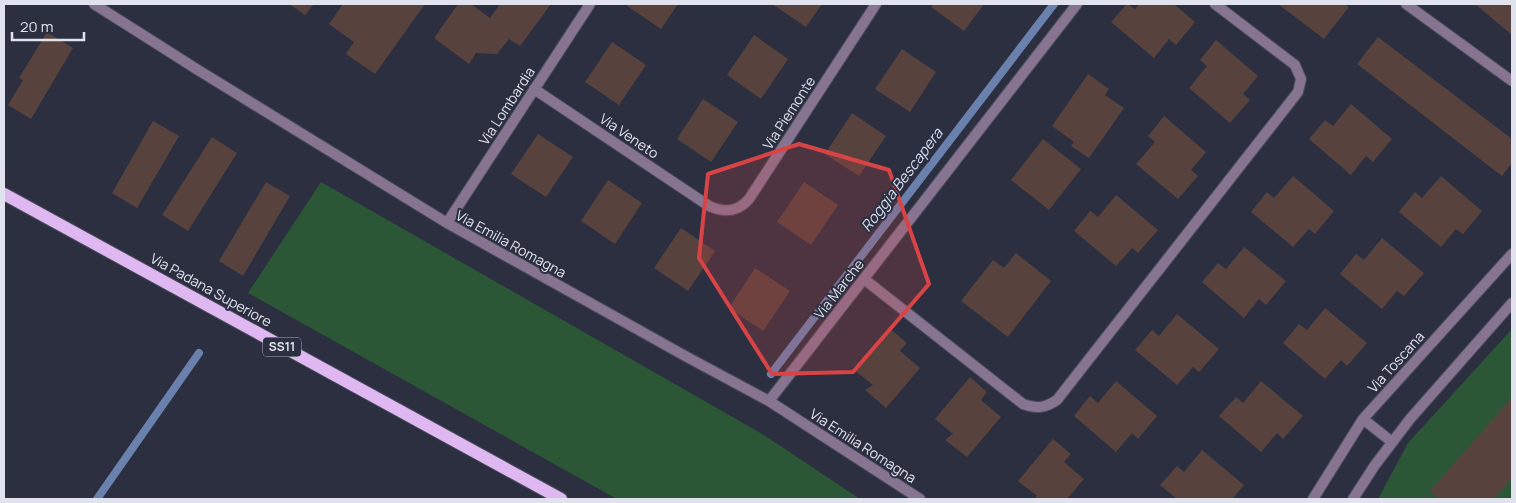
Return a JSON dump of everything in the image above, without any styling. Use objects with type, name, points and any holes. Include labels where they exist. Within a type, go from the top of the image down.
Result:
[{"type":"main road","name":"Via Padana Superiore","points":[[4,194],[561,499]]},
{"type":"street","name":"Via Emilia Romagna","points":[[94,4],[447,223],[769,401],[920,499]]},
{"type":"street","name":"Via Lombardia","points":[[447,223],[590,4]]},
{"type":"street","name":"Via Piemonte","points":[[709,206],[724,211],[731,211],[745,204],[876,4]]},
{"type":"street","name":"Via Marche","points":[[769,401],[1077,4]]},
{"type":"street","points":[[864,279],[1023,404],[1042,408],[1057,400],[1298,92],[1301,79],[1294,66],[1215,4]]},
{"type":"street","points":[[1406,4],[1512,81]]},
{"type":"street","name":"Via Veneto","points":[[534,89],[709,206]]},
{"type":"street","name":"Via Toscana","points":[[1313,499],[1363,419],[1512,254]]},
{"type":"street","points":[[1353,499],[1410,419],[1512,302]]},
{"type":"street","points":[[1363,419],[1392,442]]},
{"type":"highlighted area","points":[[799,144],[889,170],[929,284],[853,372],[772,374],[699,258],[708,174]]},
{"type":"green space","points":[[321,182],[764,435],[860,499],[617,499],[248,293]]},
{"type":"green space","points":[[1512,329],[1512,499],[1378,499],[1408,443]]},
{"type":"building","points":[[289,4],[314,4],[305,15]]},
{"type":"building","points":[[343,4],[425,4],[375,74],[346,54],[354,42],[329,24]]},
{"type":"building","points":[[458,4],[471,4],[490,18],[500,4],[551,4],[520,46],[509,39],[497,54],[476,53],[469,64],[434,38]]},
{"type":"building","points":[[629,4],[678,4],[661,29],[627,6]]},
{"type":"building","points":[[772,4],[822,4],[806,27]]},
{"type":"building","points":[[934,4],[984,4],[964,31],[931,7]]},
{"type":"building","points":[[1127,4],[1135,9],[1139,4],[1174,4],[1195,22],[1176,45],[1169,39],[1154,58],[1111,22]]},
{"type":"building","points":[[1278,4],[1344,4],[1349,7],[1324,39]]},
{"type":"building","points":[[1475,4],[1512,4],[1512,35]]},
{"type":"building","points":[[47,32],[73,48],[31,119],[8,105],[23,80],[19,78]]},
{"type":"building","points":[[754,35],[788,59],[761,99],[727,75]]},
{"type":"building","points":[[1378,37],[1512,139],[1512,163],[1502,176],[1357,64]]},
{"type":"building","points":[[1216,40],[1258,76],[1243,94],[1250,100],[1230,123],[1189,88],[1207,66],[1200,60]]},
{"type":"building","points":[[612,42],[646,65],[619,105],[585,82]]},
{"type":"building","points":[[902,49],[936,72],[910,112],[875,89]]},
{"type":"building","points":[[1088,74],[1109,89],[1105,95],[1124,108],[1089,158],[1071,146],[1074,142],[1052,126]]},
{"type":"building","points":[[703,99],[738,122],[711,162],[677,139]]},
{"type":"building","points":[[1351,104],[1392,139],[1373,162],[1366,156],[1351,175],[1309,139],[1325,120],[1333,126]]},
{"type":"building","points":[[852,113],[886,136],[859,176],[825,154]]},
{"type":"building","points":[[1164,116],[1206,152],[1191,170],[1198,176],[1178,199],[1136,164],[1155,142],[1148,136]]},
{"type":"building","points":[[153,121],[179,136],[137,208],[112,193]]},
{"type":"building","points":[[538,134],[573,157],[546,197],[511,174]]},
{"type":"building","points":[[212,137],[237,153],[188,231],[162,215]]},
{"type":"building","points":[[1043,139],[1081,169],[1049,210],[1011,180]]},
{"type":"building","points":[[1293,176],[1334,211],[1315,234],[1309,229],[1293,247],[1251,212],[1267,192],[1274,198]]},
{"type":"building","points":[[1441,176],[1482,211],[1463,234],[1456,229],[1441,247],[1399,212],[1415,192],[1422,198]]},
{"type":"building","points":[[608,180],[642,203],[615,244],[581,221]]},
{"type":"building","points":[[266,182],[290,196],[243,276],[219,261]]},
{"type":"building","points":[[804,182],[838,205],[811,245],[777,222]]},
{"type":"building","points":[[1116,195],[1158,230],[1138,253],[1132,248],[1116,266],[1074,231],[1090,211],[1098,217]]},
{"type":"building","points":[[681,228],[715,251],[688,291],[654,268]]},
{"type":"building","points":[[1382,238],[1424,273],[1404,296],[1397,291],[1382,309],[1340,274],[1356,254],[1364,260]]},
{"type":"building","points":[[1244,247],[1286,281],[1266,305],[1259,299],[1244,318],[1202,282],[1218,263],[1226,269]]},
{"type":"building","points":[[1016,253],[1051,281],[1008,337],[961,301],[993,260],[1004,268]]},
{"type":"building","points":[[755,268],[790,291],[763,331],[729,308]]},
{"type":"building","points":[[1325,308],[1367,343],[1347,366],[1341,360],[1325,379],[1283,343],[1299,324],[1307,330]]},
{"type":"building","points":[[1177,314],[1219,349],[1199,372],[1193,367],[1177,385],[1135,350],[1152,330],[1159,336]]},
{"type":"building","points":[[889,328],[907,343],[900,351],[920,368],[886,408],[865,390],[873,385],[854,370]]},
{"type":"building","points":[[970,377],[987,392],[981,400],[1001,417],[967,457],[945,440],[953,434],[935,419]]},
{"type":"building","points":[[1116,381],[1157,416],[1138,439],[1132,433],[1116,452],[1074,416],[1090,396],[1098,403]]},
{"type":"building","points":[[1261,381],[1303,416],[1283,439],[1277,433],[1261,452],[1219,416],[1236,397],[1243,403]]},
{"type":"building","points":[[1512,397],[1512,478],[1494,499],[1439,499],[1430,491]]},
{"type":"building","points":[[1053,439],[1071,454],[1064,462],[1084,479],[1067,499],[1033,499],[1037,496],[1018,481]]},
{"type":"building","points":[[1202,450],[1244,485],[1232,499],[1177,499],[1160,485],[1177,466],[1184,472]]},
{"type":"waterway","name":"Roggia Bescapera","points":[[771,374],[1054,4]]},
{"type":"waterway","points":[[97,499],[199,353]]}]
